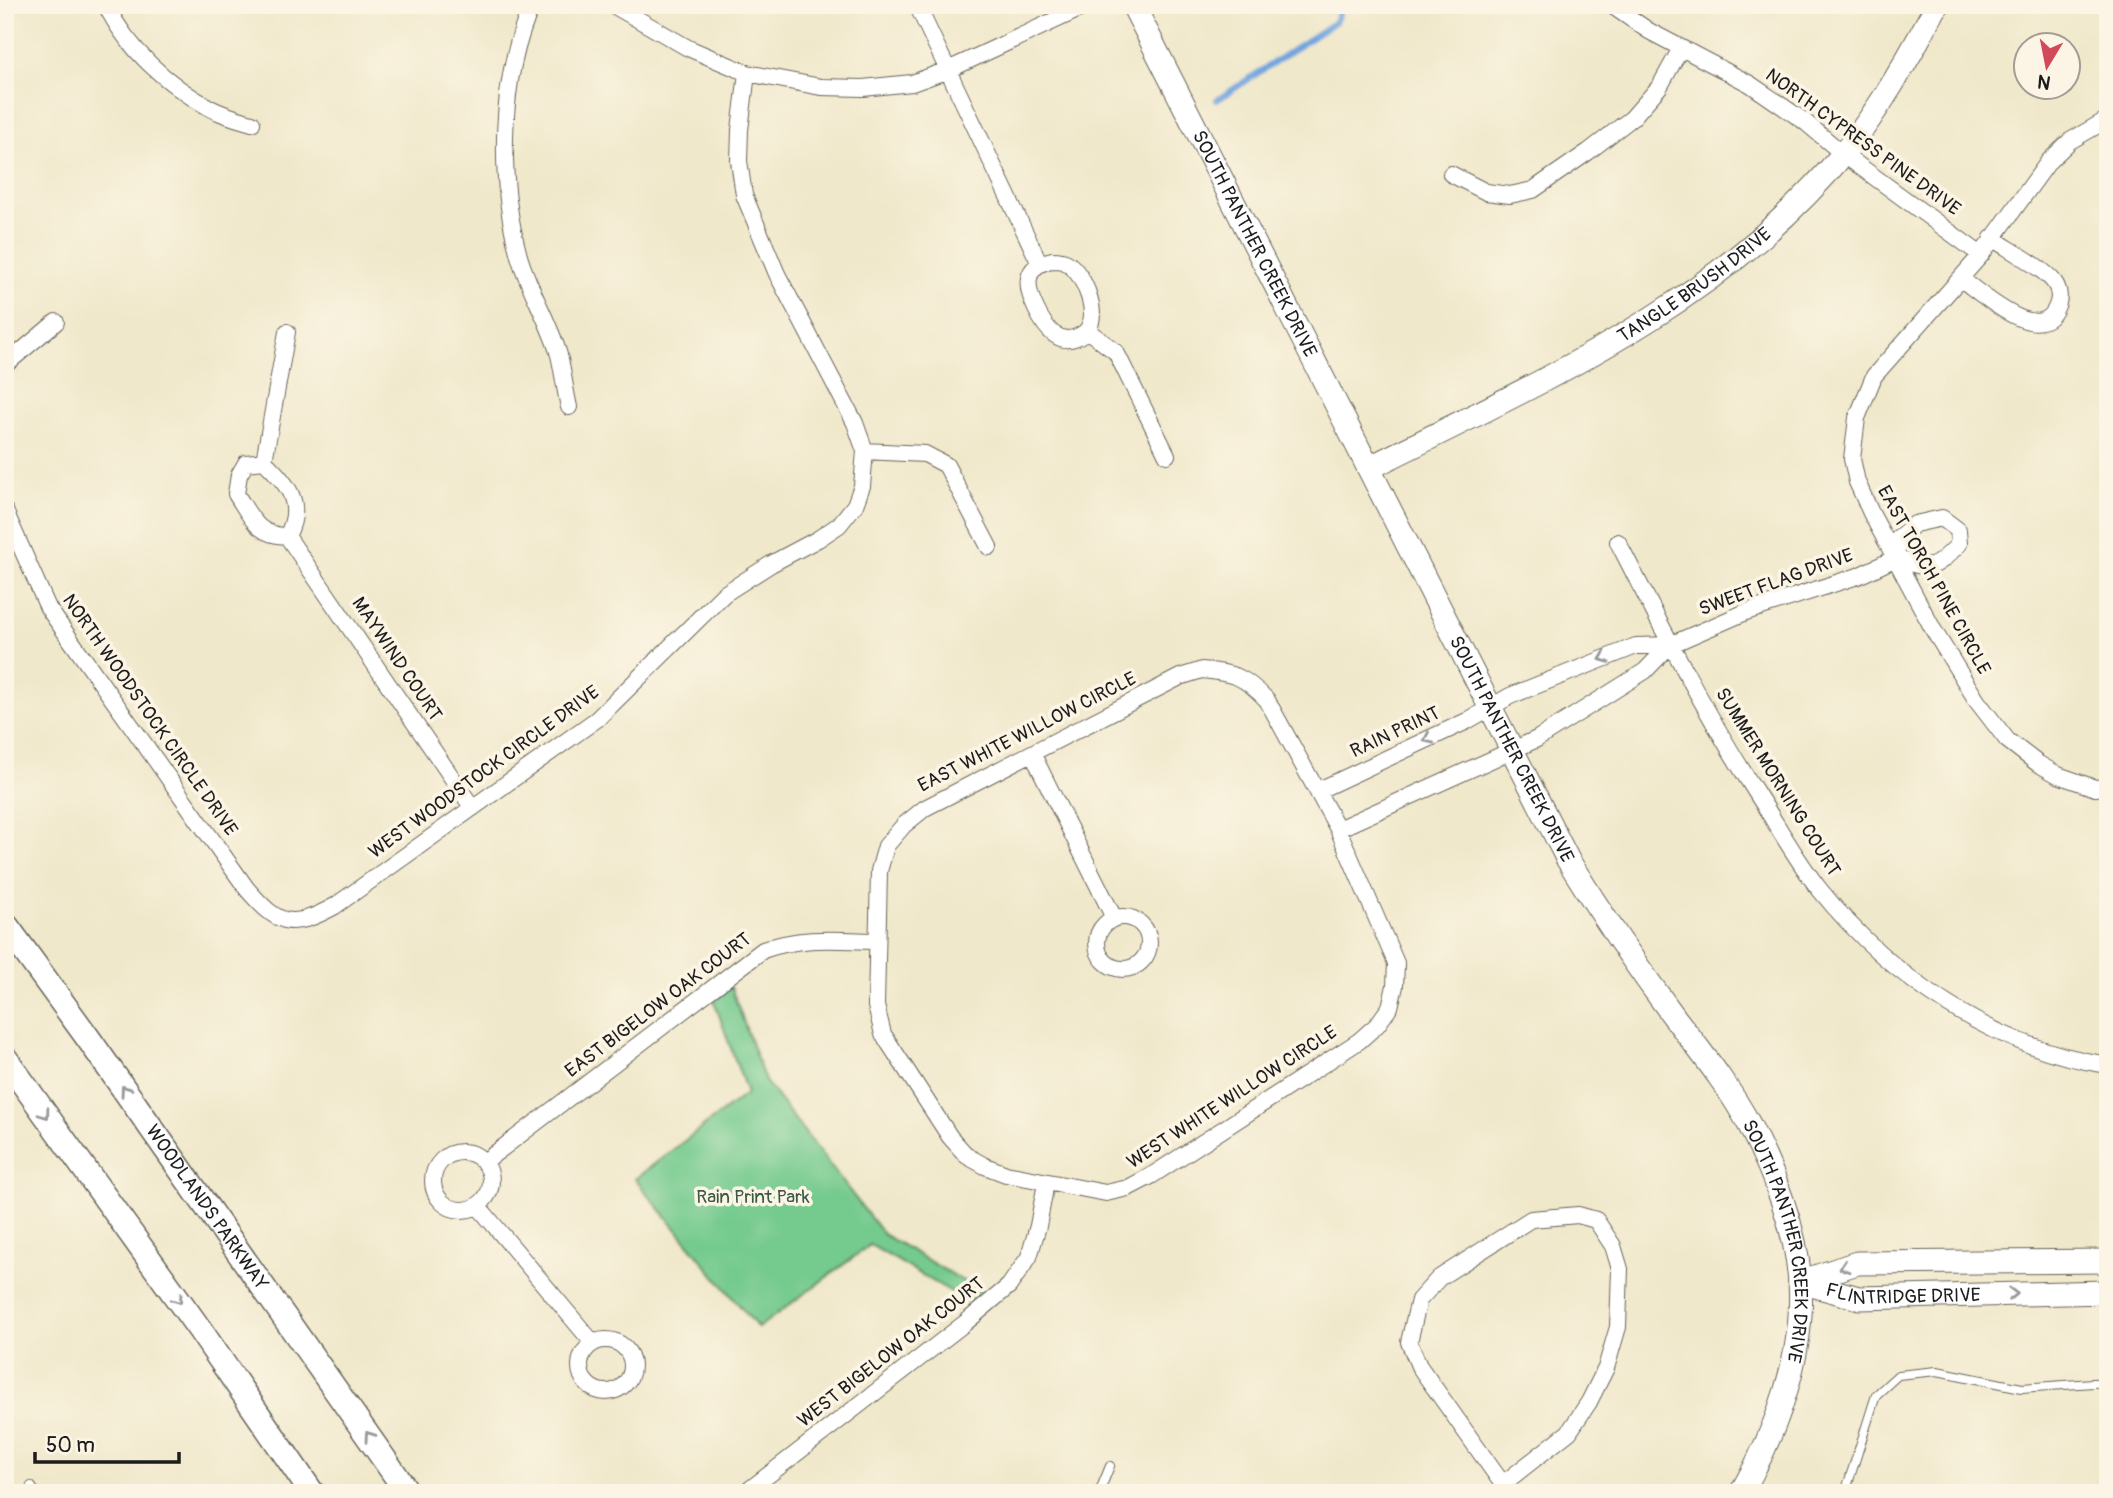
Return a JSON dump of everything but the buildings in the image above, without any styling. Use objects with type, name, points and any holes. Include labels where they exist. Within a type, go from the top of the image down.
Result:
[{"type":"main road","name":"WOODLANDS PARKWAY","points":[[5,924],[408,1493]]},
{"type":"main road","points":[[5,1058],[200,1330],[312,1493]]},
{"type":"street","points":[[106,5],[144,59],[177,88],[213,110],[252,123]]},
{"type":"street","points":[[531,5],[508,83],[504,131],[508,201],[519,257],[558,354],[569,407]]},
{"type":"street","points":[[613,5],[688,48],[747,73],[821,87],[863,88],[912,83],[948,70],[1088,5]]},
{"type":"street","points":[[917,5],[1039,262]]},
{"type":"street","name":"SOUTH PANTHER CREEK DRIVE","points":[[1133,5],[1568,860],[1749,1124],[1778,1187],[1790,1228],[1800,1282],[1798,1326],[1791,1372],[1774,1424],[1741,1493]]},
{"type":"street","name":"NORTH CYPRESS PINE DRIVE","points":[[1611,5],[1649,31],[1750,84],[1804,121],[1981,255]]},
{"type":"street","name":"TANGLE BRUSH DRIVE","points":[[1369,468],[1546,380],[1627,335],[1695,291],[1761,237],[1843,153],[1897,79],[1937,5]]},
{"type":"street","points":[[1451,174],[1486,192],[1510,195],[1533,190],[1632,118],[1660,86],[1681,48]]},
{"type":"street","name":"WEST WOODSTOCK CIRCLE DRIVE","points":[[288,921],[312,919],[335,906],[597,719],[724,594],[839,525],[855,505],[862,486],[865,451],[855,423],[777,274],[744,195],[739,161],[747,73]]},
{"type":"street","name":"EAST TORCH PINE CIRCLE","points":[[2108,119],[2070,141],[2049,160],[1981,255],[1874,376],[1857,418],[1852,459],[1857,482],[1941,643],[1977,701],[2007,740],[2058,775],[2095,788],[2108,787]]},
{"type":"street","points":[[1961,279],[2026,322],[2041,321],[2054,313],[2059,297],[2054,282],[1992,238]]},
{"type":"street","points":[[1066,261],[1076,271],[1090,299],[1094,317],[1088,331],[1079,337],[1056,337],[1045,327],[1029,296],[1027,283],[1039,262],[1066,261]]},
{"type":"street","points":[[5,365],[56,322]]},
{"type":"street","points":[[1088,331],[1116,352],[1167,456]]},
{"type":"street","points":[[264,461],[287,332]]},
{"type":"street","points":[[865,451],[925,454],[946,465],[989,547]]},
{"type":"street","points":[[264,461],[285,481],[294,503],[294,524],[287,536],[272,536],[257,526],[236,494],[239,475],[246,463],[264,461]]},
{"type":"street","name":"NORTH WOODSTOCK CIRCLE DRIVE","points":[[5,511],[48,608],[247,889],[269,914],[288,921]]},
{"type":"street","name":"MAYWIND COURT","points":[[287,536],[472,807]]},
{"type":"street","name":"SUMMER MORNING COURT","points":[[1618,542],[1670,645],[1735,759],[1797,857],[1820,889],[1880,954],[1914,982],[1954,1009],[1993,1030],[2069,1057],[2108,1065]]},
{"type":"street","name":"SWEET FLAG DRIVE","points":[[1489,708],[1510,696],[1636,646],[1670,645],[1746,612],[1857,576],[1896,558]]},
{"type":"street","name":"SWEET FLAG DRIVE","points":[[1510,750],[1537,738],[1645,671],[1670,645]]},
{"type":"street","name":"EAST WHITE WILLOW CIRCLE","points":[[925,1099],[883,1034],[876,1006],[879,871],[886,846],[904,825],[925,808],[1180,677],[1202,670],[1228,673],[1250,682],[1266,699],[1338,829]]},
{"type":"street","name":"RAIN PRINT","points":[[1317,791],[1489,708]]},
{"type":"street","points":[[1338,829],[1510,750]]},
{"type":"street","points":[[1032,753],[1114,918]]},
{"type":"street","name":"WEST WHITE WILLOW CIRCLE","points":[[925,1099],[950,1137],[967,1156],[1006,1174],[1106,1193],[1128,1188],[1151,1176],[1359,1041],[1377,1026],[1390,1007],[1395,986],[1396,963],[1338,829]]},
{"type":"street","name":"EAST BIGELOW OAK COURT","points":[[484,1162],[763,950],[787,941],[877,941]]},
{"type":"street","points":[[456,1152],[466,1152],[476,1155],[484,1162],[490,1172],[491,1183],[486,1198],[478,1206],[458,1210],[444,1204],[434,1190],[434,1172],[445,1157],[456,1152]]},
{"type":"street","name":"WEST BIGELOW OAK COURT","points":[[745,1493],[1009,1286],[1029,1256],[1046,1183]]},
{"type":"street","points":[[478,1206],[593,1343]]},
{"type":"street","points":[[1578,1215],[1596,1220],[1613,1247],[1620,1269],[1618,1326],[1606,1368],[1590,1402],[1569,1432],[1506,1488],[1419,1366],[1409,1342],[1419,1300],[1439,1278],[1531,1219],[1578,1215]]},
{"type":"street","name":"FLINTRIDGE DRIVE","points":[[1800,1282],[1857,1263],[2108,1261]]},
{"type":"street","name":"FLINTRIDGE DRIVE","points":[[1800,1282],[1859,1298],[2108,1292]]},
{"type":"lane","points":[[1845,1493],[1876,1395],[1898,1376],[1937,1371],[2022,1388],[2108,1382]]},
{"type":"lane","points":[[1102,1493],[1101,1488],[1110,1466]]},
{"type":"green space","name":"Rain Print Park","points":[[731,987],[765,1081],[883,1234],[982,1292],[969,1302],[870,1245],[758,1328],[635,1179],[747,1093],[714,1001]]},
{"type":"waterway","points":[[1217,100],[1335,22],[1343,5]]}]
